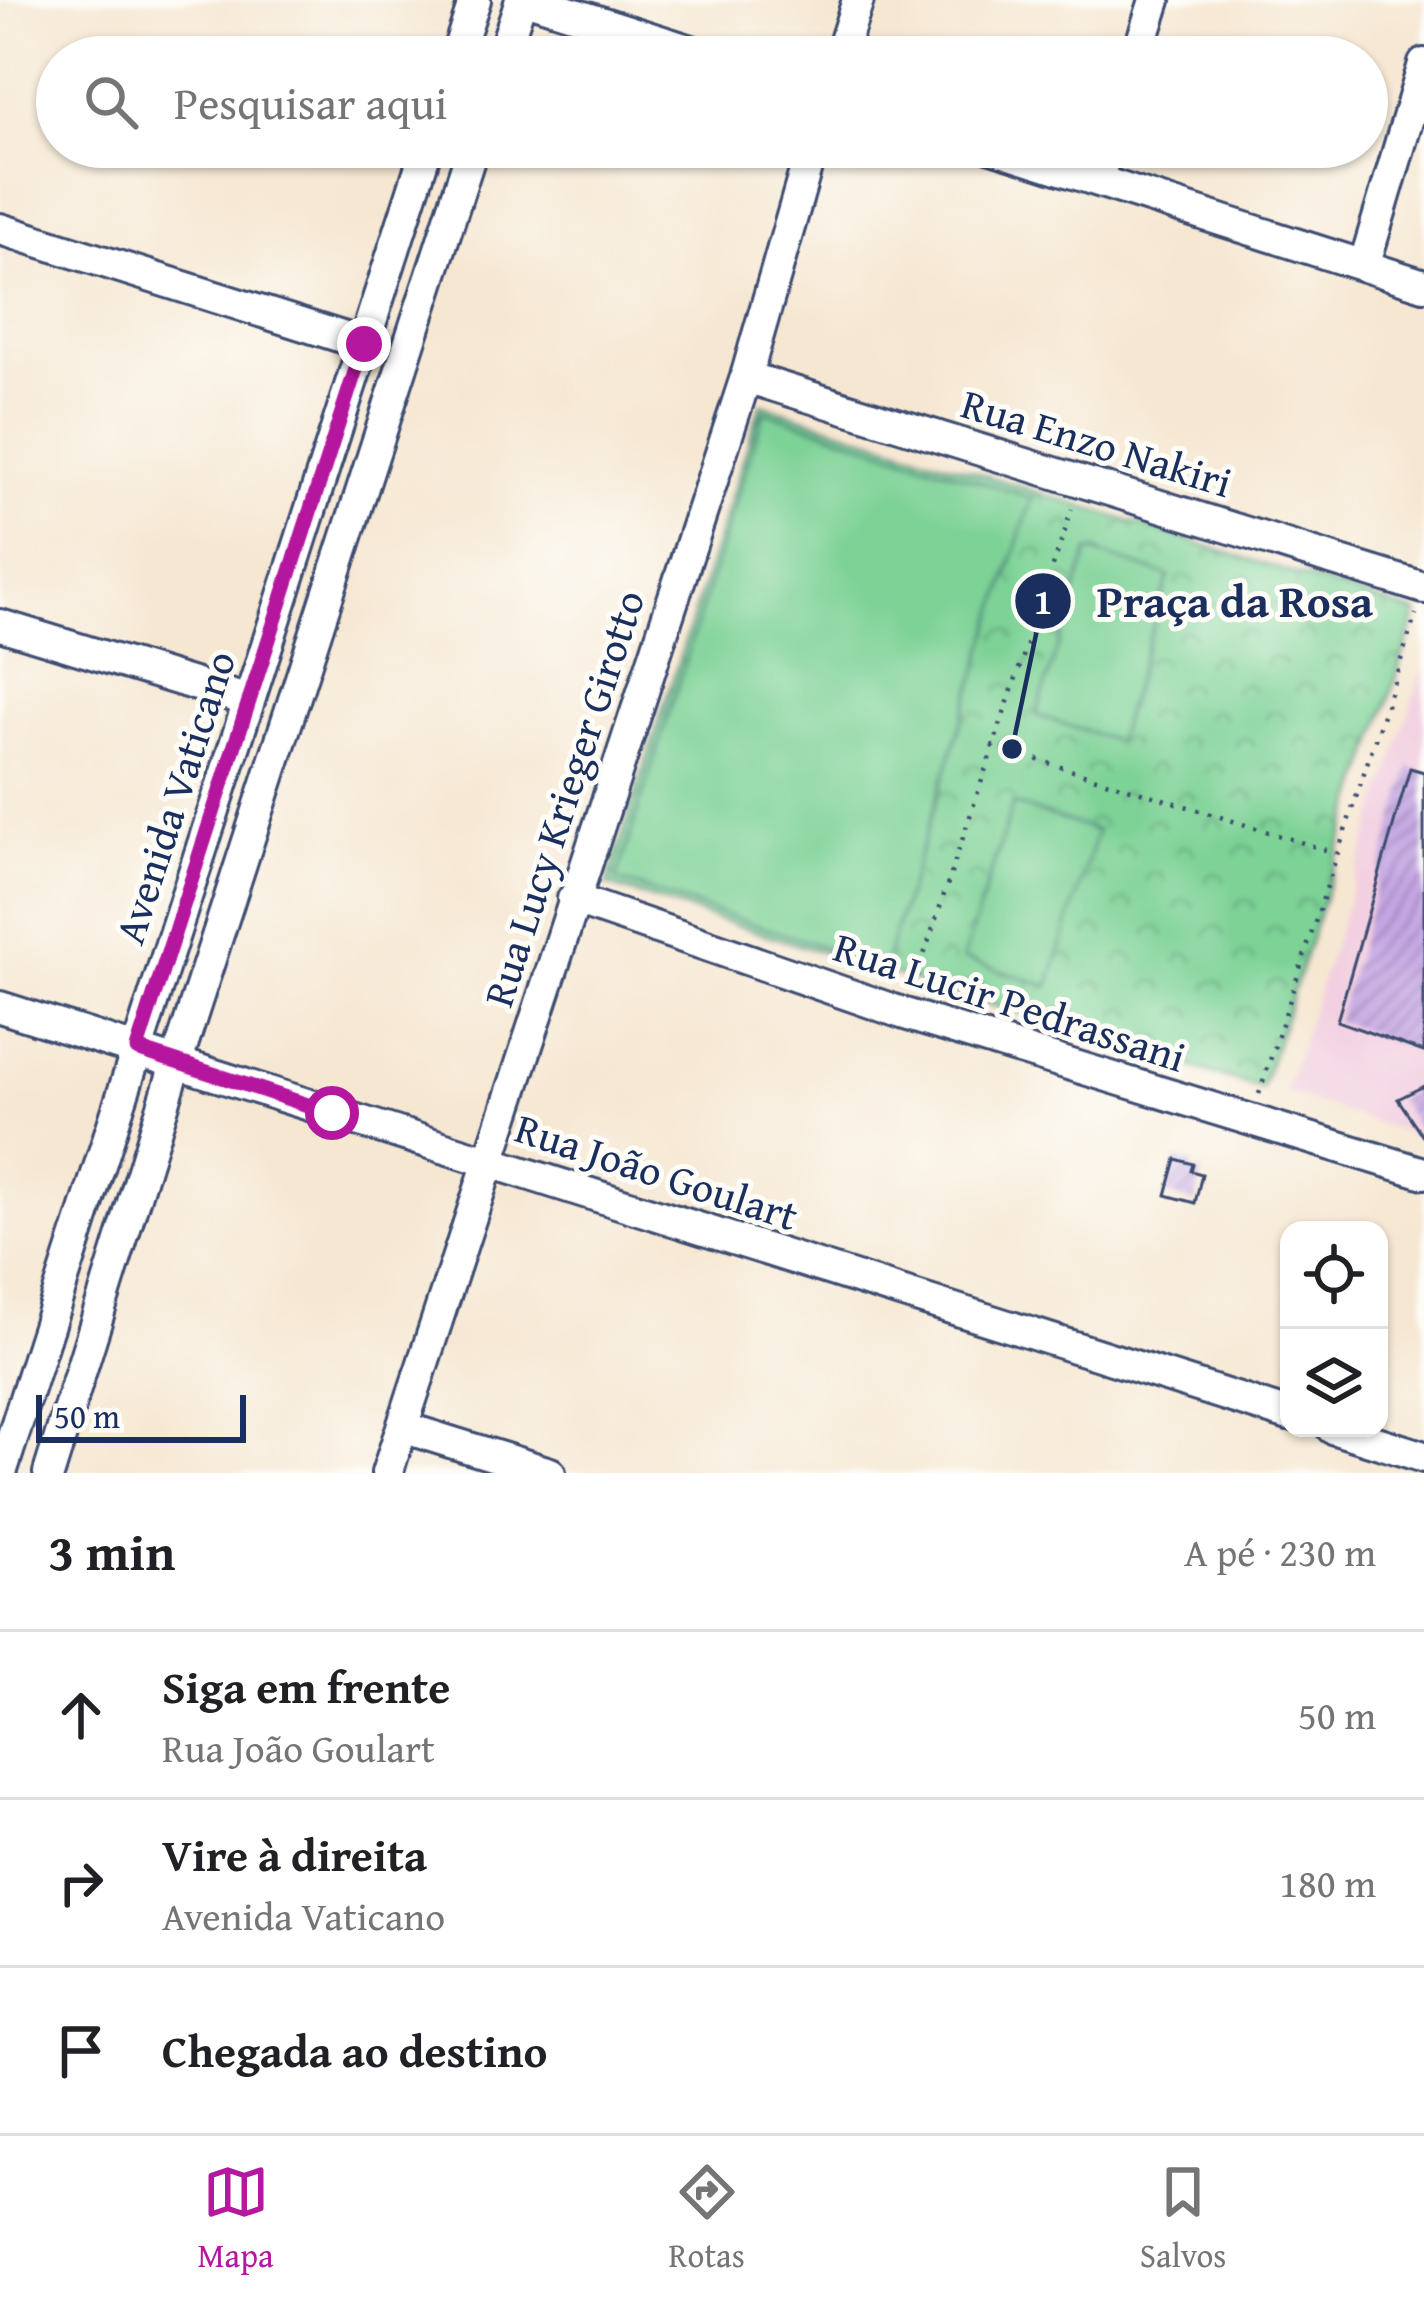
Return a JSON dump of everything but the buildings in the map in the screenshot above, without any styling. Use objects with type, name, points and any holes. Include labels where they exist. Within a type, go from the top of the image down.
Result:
[{"type":"street","points":[[463,36],[475,0]]},
{"type":"street","points":[[509,36],[521,0]]},
{"type":"street","points":[[530,0],[644,36]]},
{"type":"street","points":[[847,36],[858,0]]},
{"type":"street","points":[[1144,36],[1155,0]]},
{"type":"street","points":[[1364,266],[1424,64]]},
{"type":"street","name":"Avenida Vaticano","points":[[2,1473],[9,1418],[137,1049],[421,168]]},
{"type":"street","name":"Avenida Vaticano","points":[[49,1473],[177,1060],[466,168]]},
{"type":"street","name":"Rua Lucy Krieger Girotto","points":[[387,1473],[746,377],[806,168]]},
{"type":"street","points":[[1057,168],[1424,285]]},
{"type":"street","points":[[1097,181],[1101,168]]},
{"type":"street","points":[[0,229],[364,344]]},
{"type":"street","name":"Rua Enzo Nakiri","points":[[746,377],[1424,587]]},
{"type":"street","points":[[0,625],[249,701]]},
{"type":"street","name":"Rua Lucir Pedrassani","points":[[573,899],[904,1014],[1424,1173]]},
{"type":"street","name":"Rua João Goulart","points":[[0,1007],[1280,1411]]},
{"type":"street","points":[[402,1427],[550,1473]]},
{"type":"street","points":[[1361,1437],[1424,1457]]},
{"type":"path","points":[[904,1014],[1081,481]]},
{"type":"path","points":[[1251,1121],[1424,598]]},
{"type":"path","points":[[991,746],[1337,854]]},
{"type":"shaded area","points":[[1424,667],[1424,1139],[1285,1092]]},
{"type":"green space","points":[[761,404],[1417,613],[1261,1089],[607,885]]},
{"type":"green space","points":[[764,411],[1032,498],[884,966],[616,880]]},
{"type":"green space","points":[[1089,550],[1169,576],[1116,741],[1036,715]]},
{"type":"green space","points":[[1013,804],[1097,831],[1049,986],[963,959]]},
{"type":"place","name":"Praça da Rosa","points":[[1012,749]]},
{"type":"route","points":[[332,1113],[137,1049],[364,344]]}]
